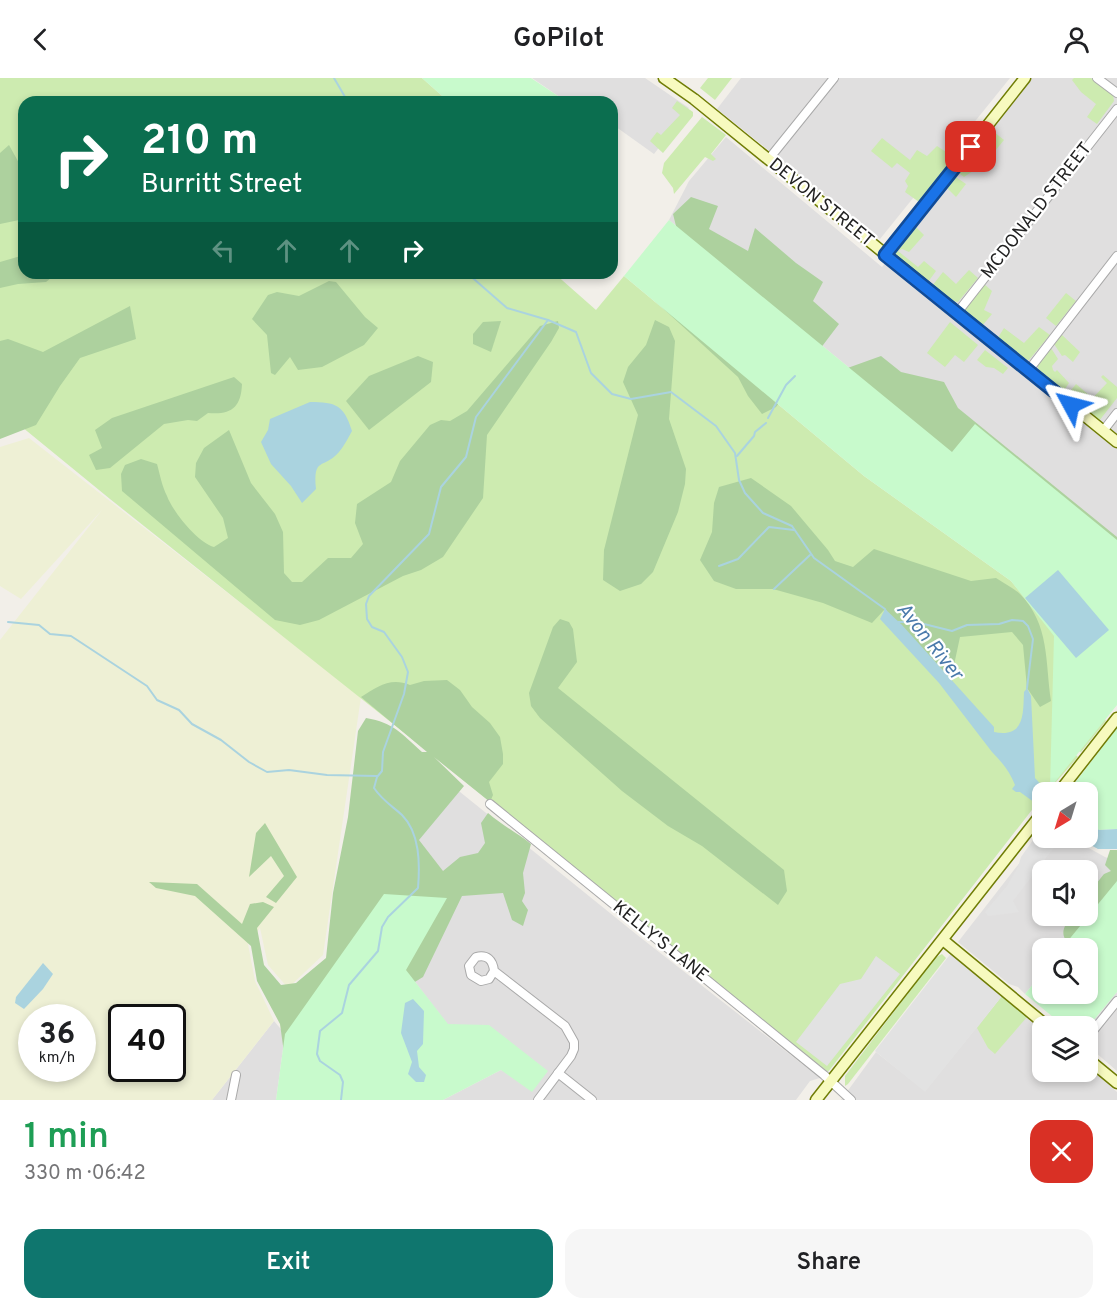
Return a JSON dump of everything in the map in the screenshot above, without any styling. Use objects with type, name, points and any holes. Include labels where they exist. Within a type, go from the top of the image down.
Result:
[{"type":"street","name":"DEVON STREET","points":[[664,78],[694,99],[1117,442]]},
{"type":"street","points":[[768,160],[834,78]]},
{"type":"street","points":[[885,255],[1025,78]]},
{"type":"street","points":[[1097,78],[1117,93]]},
{"type":"street","name":"MCDONALD STREET","points":[[957,313],[1117,109]]},
{"type":"street","points":[[1028,370],[1117,256]]},
{"type":"street","points":[[1103,431],[1117,413]]},
{"type":"street","points":[[1067,782],[1117,718]]},
{"type":"street","name":"KELLY'S LANE","points":[[490,804],[831,1081],[851,1100]]},
{"type":"street","points":[[816,1100],[1032,826]]},
{"type":"street","points":[[943,940],[1035,1016]]},
{"type":"street","points":[[494,970],[562,1024],[574,1042],[574,1049],[538,1100]]},
{"type":"street","points":[[1098,1025],[1117,1001]]},
{"type":"street","points":[[1098,1067],[1117,1083]]},
{"type":"street","points":[[558,1073],[592,1100]]},
{"type":"street","points":[[231,1100],[236,1075]]},
{"type":"shaded area","points":[[532,78],[645,78],[689,108],[654,154],[618,128],[618,96],[558,96]]},
{"type":"shaded area","points":[[741,78],[1010,78],[880,239],[717,109]]},
{"type":"shaded area","points":[[1031,78],[1117,78],[1117,540],[952,452],[669,220],[689,181],[726,137],[882,267]]},
{"type":"shaded area","points":[[408,750],[636,934],[820,1078],[810,1081],[796,1100],[443,1100],[503,1071],[489,1025],[448,1025],[406,970],[415,849]]},
{"type":"shaded area","points":[[1032,841],[1032,848],[1054,848],[1044,860],[1032,860],[1032,876],[1013,901],[1019,912],[988,916],[985,912],[1007,886],[1021,857]]},
{"type":"shaded area","points":[[1032,847],[1089,848],[1117,862],[1117,881],[1098,904],[1098,860],[1032,860],[1032,926],[1080,926],[1070,938],[1032,938],[1032,985],[1025,994],[1018,987],[1009,984],[958,942]]},
{"type":"shaded area","points":[[952,952],[1002,996],[925,1092],[875,1051]]},
{"type":"shaded area","points":[[876,956],[900,974],[827,1066],[796,1042],[840,984],[861,979]]},
{"type":"shaded area","points":[[1117,992],[1117,1071],[1098,1055],[1097,1016]]},
{"type":"shaded area","points":[[1002,996],[1032,1021],[1032,1082],[1098,1082],[1098,1076],[1117,1092],[1117,1100],[841,1100],[876,1052],[925,1091]]},
{"type":"shaded area","points":[[274,1021],[285,1034],[276,1100],[212,1100]]},
{"type":"green space","points":[[0,78],[422,78],[442,96],[18,96],[18,279],[561,279],[596,310],[624,276],[864,476],[1011,581],[1056,636],[1106,721],[1081,752],[1078,751],[1075,754],[1078,757],[1056,782],[1032,782],[1032,810],[828,1072],[0,409]]},
{"type":"green space","points":[[422,78],[531,78],[558,96],[442,96]]},
{"type":"green space","points":[[708,78],[732,78],[715,100],[700,88]]},
{"type":"green space","points":[[1091,78],[1113,95],[1114,101],[1097,124],[1087,117],[1096,104],[1081,92],[1072,80]]},
{"type":"green space","points":[[677,101],[693,112],[693,116],[663,153],[650,141],[657,132],[661,135],[680,115],[672,108]]},
{"type":"green space","points":[[702,117],[726,135],[711,154],[716,159],[713,161],[705,157],[674,194],[673,188],[662,173],[664,163]]},
{"type":"green space","points":[[989,128],[1004,140],[995,151],[980,139]]},
{"type":"green space","points":[[882,138],[910,160],[917,150],[927,156],[937,146],[955,156],[919,202],[905,192],[908,186],[905,181],[910,173],[897,163],[892,168],[871,151]]},
{"type":"green space","points":[[9,145],[18,161],[18,220],[0,224],[0,153]]},
{"type":"green space","points":[[974,146],[986,155],[973,171],[964,177],[956,171]]},
{"type":"green space","points":[[953,175],[966,184],[956,197],[944,185]]},
{"type":"green space","points":[[691,197],[718,206],[709,229],[748,251],[755,228],[796,263],[823,282],[813,301],[839,324],[776,407],[762,414],[748,396],[738,377],[645,292],[678,234],[673,214]]},
{"type":"green space","points":[[669,220],[952,452],[975,424],[1117,540],[1117,705],[1055,782],[1050,782],[1054,636],[1011,581],[864,476],[624,276]]},
{"type":"green space","points":[[912,226],[924,235],[909,252],[902,249],[898,251],[918,267],[924,261],[936,271],[928,282],[895,253],[895,249]]},
{"type":"green space","points":[[18,257],[18,279],[50,279],[46,282],[0,288],[0,262]]},
{"type":"green space","points":[[969,270],[978,278],[958,302],[952,301],[932,286],[943,272],[956,284]]},
{"type":"green space","points":[[329,281],[336,282],[365,317],[378,328],[364,345],[322,367],[298,370],[290,357],[275,375],[271,373],[267,335],[252,319],[268,295],[277,292],[299,296]]},
{"type":"green space","points":[[984,284],[992,291],[984,310],[992,314],[982,326],[966,313],[965,308]]},
{"type":"green space","points":[[1066,293],[1076,301],[1056,326],[1046,318]]},
{"type":"green space","points":[[130,306],[136,339],[80,358],[36,425],[0,439],[0,341],[8,339],[43,352]]},
{"type":"green space","points":[[655,320],[669,327],[675,341],[669,419],[686,469],[685,484],[678,512],[653,572],[641,584],[620,591],[603,580],[604,550],[638,415],[623,382],[628,367],[646,345]]},
{"type":"green space","points":[[501,321],[491,352],[473,344],[473,334],[483,322]]},
{"type":"green space","points":[[558,321],[559,328],[551,342],[487,435],[483,498],[443,557],[319,620],[300,625],[275,620],[122,491],[121,474],[125,465],[141,459],[157,464],[170,503],[201,540],[214,547],[228,538],[223,518],[195,477],[196,463],[204,448],[229,430],[251,483],[275,514],[283,532],[284,573],[292,582],[302,582],[328,558],[351,558],[363,544],[355,523],[357,504],[391,482],[400,461],[430,425],[441,420],[450,421],[467,411],[540,326]]},
{"type":"green space","points":[[950,322],[978,345],[964,362],[955,355],[945,367],[927,353]]},
{"type":"green space","points":[[1039,327],[1050,335],[1029,360],[1021,359],[997,339],[1004,328],[1024,343]]},
{"type":"green space","points":[[1061,334],[1080,352],[1073,362],[1065,355],[1062,356],[1054,344]]},
{"type":"green space","points":[[1051,348],[1058,359],[1052,366],[1053,370],[1055,372],[1057,370],[1069,383],[1063,392],[1038,372],[1038,365]]},
{"type":"green space","points":[[985,350],[1008,368],[1003,374],[994,368],[986,367],[977,360]]},
{"type":"green space","points":[[418,356],[433,362],[431,382],[369,430],[346,401],[369,376]]},
{"type":"green space","points":[[881,356],[901,372],[944,382],[958,408],[1117,537],[1117,614],[842,370]]},
{"type":"green space","points":[[1103,375],[1117,387],[1117,398],[1099,421],[1085,410],[1087,404],[1107,383],[1101,377]]},
{"type":"green space","points":[[234,377],[242,384],[240,399],[229,411],[208,413],[197,421],[188,420],[164,424],[110,468],[96,470],[89,455],[102,448],[95,430],[112,418]]},
{"type":"green space","points":[[1076,384],[1089,395],[1080,406],[1067,395]]},
{"type":"green space","points":[[29,438],[361,697],[323,955],[288,988],[268,965],[260,928],[248,944],[255,981],[274,1021],[212,1100],[0,1100],[0,640],[102,510],[21,599],[0,586],[0,447]]},
{"type":"green space","points":[[751,478],[791,506],[835,561],[853,567],[874,549],[971,581],[996,578],[1020,594],[1037,618],[1041,631],[1051,701],[1040,707],[1027,688],[1023,645],[1012,632],[960,637],[951,679],[885,609],[872,623],[823,603],[773,589],[736,589],[714,581],[700,560],[712,532],[714,503],[719,487]]},
{"type":"green space","points":[[560,619],[569,622],[573,629],[577,662],[558,688],[784,870],[787,891],[778,905],[702,846],[668,826],[622,791],[540,718],[531,706],[529,693],[553,627]]},
{"type":"green space","points":[[447,680],[460,690],[472,707],[490,723],[500,737],[503,764],[489,782],[493,795],[490,802],[434,757],[464,786],[419,840],[443,871],[460,857],[478,853],[485,843],[481,823],[488,813],[531,844],[523,873],[525,893],[522,901],[528,910],[523,926],[512,920],[503,893],[462,896],[423,977],[284,1053],[280,1024],[257,981],[251,946],[195,896],[156,888],[149,882],[197,884],[242,924],[250,904],[263,902],[274,907],[257,928],[264,965],[281,985],[296,983],[326,958],[333,893],[348,817],[358,731],[366,718],[376,720],[397,730],[422,752],[427,752],[361,697],[390,683],[410,685],[424,681]]},
{"type":"green space","points":[[1117,728],[1117,829],[1098,829],[1098,782],[1076,782]]},
{"type":"green space","points":[[265,823],[297,877],[276,903],[266,897],[284,876],[271,856],[249,877],[256,833]]},
{"type":"green space","points":[[1110,850],[1117,850],[1117,884],[1098,908],[1098,882],[1104,874],[1111,871],[1105,865]]},
{"type":"green space","points":[[1117,881],[1117,992],[1097,1016],[1052,1016],[1037,1004],[1098,1004],[1098,938],[1070,938],[1080,926],[1098,926],[1098,904]]},
{"type":"green space","points":[[384,894],[447,898],[406,970],[448,1024],[489,1025],[548,1071],[532,1092],[501,1070],[443,1100],[276,1100],[285,1034]]},
{"type":"green space","points":[[1065,926],[1084,926],[1075,938],[1064,938]]},
{"type":"green space","points":[[942,954],[946,958],[845,1086],[845,1076],[935,958]]},
{"type":"green space","points":[[1032,985],[1032,1000],[1025,994]]},
{"type":"green space","points":[[1002,996],[1027,1017],[995,1054],[988,1048],[977,1028]]},
{"type":"water","points":[[310,402],[333,404],[338,407],[346,416],[352,431],[339,452],[320,465],[316,472],[316,489],[302,503],[291,486],[271,464],[261,442],[268,430],[270,419]]},
{"type":"water","points":[[1058,570],[1109,630],[1076,658],[1025,598]]},
{"type":"water","name":"Avon River","points":[[885,609],[902,625],[994,727],[994,732],[1004,733],[1017,728],[1022,716],[1024,692],[1027,688],[1031,696],[1035,778],[1039,782],[1032,782],[1032,801],[1012,789],[1015,785],[1002,763],[939,683],[880,619]]},
{"type":"water","points":[[1098,829],[1117,829],[1117,849],[1096,848],[1098,848]]},
{"type":"water","points":[[43,963],[53,974],[29,1004],[18,1005],[15,1003],[16,997]]},
{"type":"water","points":[[413,999],[424,1011],[423,1044],[417,1051],[419,1067],[426,1075],[424,1082],[416,1082],[408,1074],[412,1062],[401,1033],[405,1003]]},
{"type":"waterway","name":"Avon River","points":[[334,78],[344,96]]},
{"type":"waterway","name":"Avon River","points":[[474,279],[507,308],[548,320],[576,332],[591,373],[612,394],[631,399],[671,392],[716,426],[735,453],[739,480],[745,493],[763,513],[792,526],[814,558],[885,609],[886,612]]},
{"type":"waterway","points":[[341,1100],[343,1082],[340,1075],[320,1061],[317,1054],[320,1031],[342,1013],[349,985],[378,951],[382,927],[388,917],[418,888],[419,879],[418,849],[408,822],[374,788],[377,777],[382,771],[383,752],[404,694],[408,672],[402,657],[384,632],[372,627],[367,619],[366,604],[369,596],[429,534],[441,487],[466,457],[476,417],[548,320]]},
{"type":"waterway","points":[[768,418],[786,385],[795,376]]},
{"type":"waterway","points":[[737,456],[755,432],[766,423]]},
{"type":"waterway","points":[[719,566],[738,559],[769,527],[794,530]]},
{"type":"waterway","points":[[774,589],[810,555]]},
{"type":"waterway","points":[[898,622],[916,622],[952,631],[967,625],[1023,621],[1028,626],[1033,639],[1027,688]]},
{"type":"waterway","points":[[8,622],[39,625],[50,634],[71,636],[147,686],[157,700],[179,710],[192,724],[221,740],[249,762],[267,772],[289,770],[327,775],[377,776]]},
{"type":"route","points":[[971,147],[885,255],[1071,405]]}]
